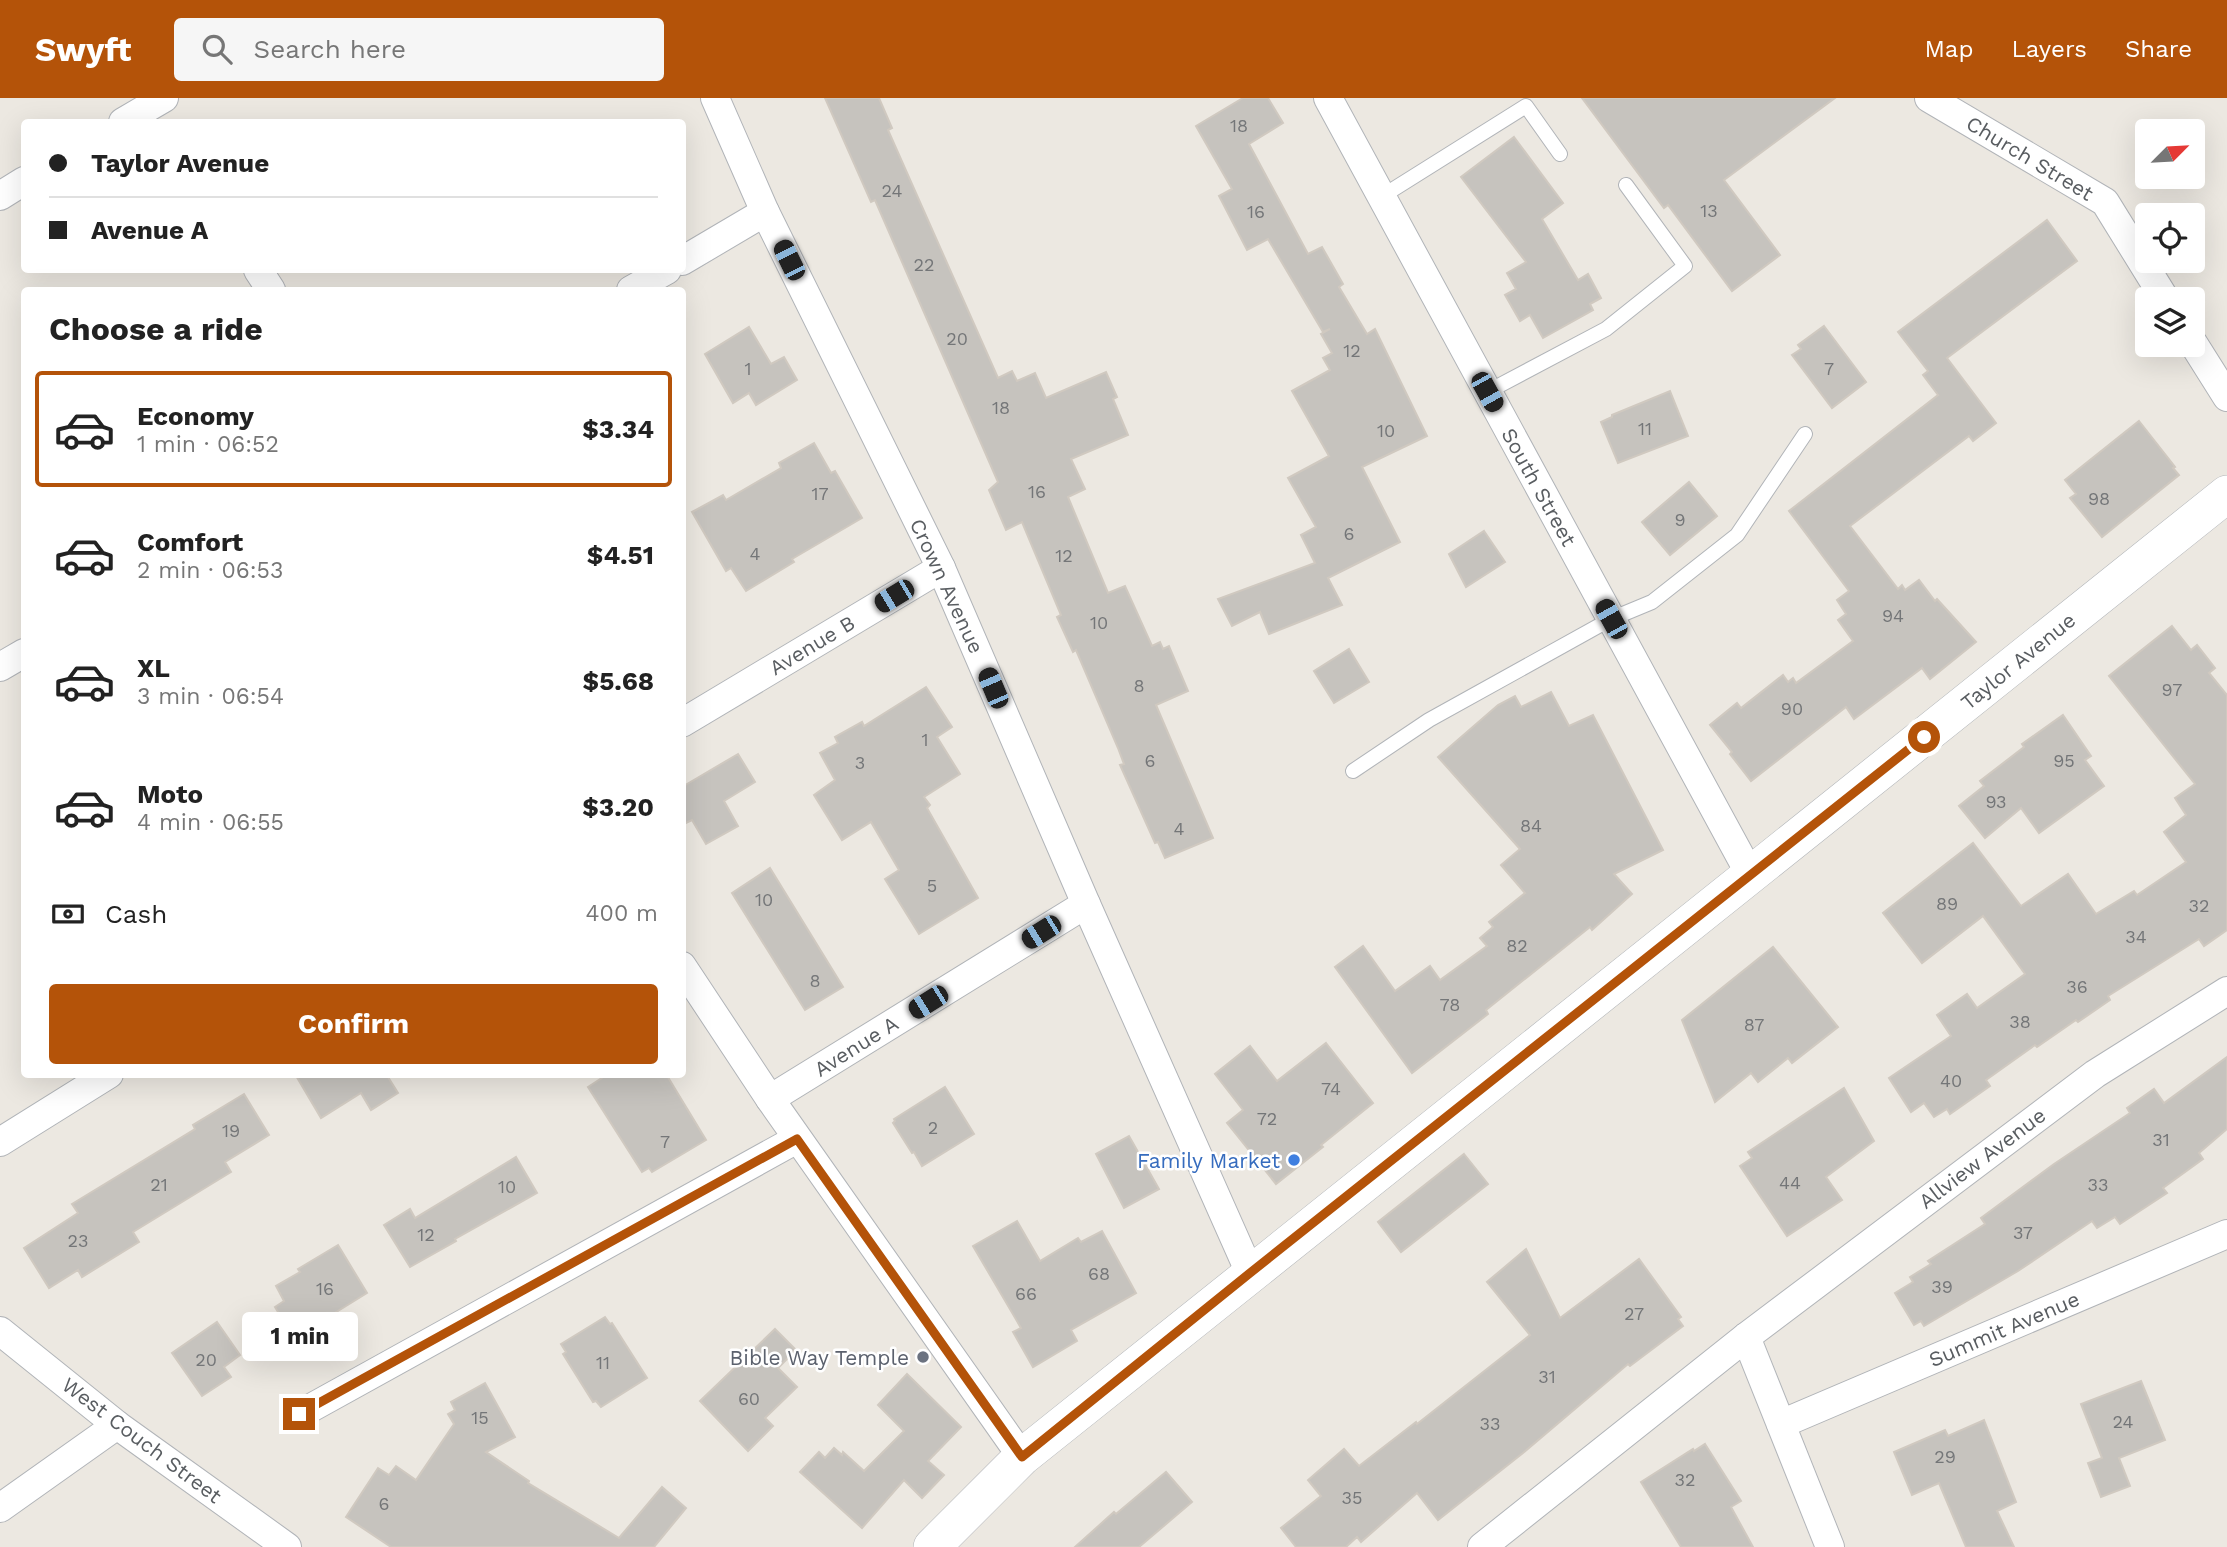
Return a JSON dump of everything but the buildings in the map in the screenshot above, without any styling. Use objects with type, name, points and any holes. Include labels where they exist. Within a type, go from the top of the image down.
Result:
[{"type":"street","name":"Crown Avenue","points":[[715,98],[765,212],[940,568],[1250,1273]]},
{"type":"street","name":"South Street","points":[[1328,98],[1751,876]]},
{"type":"street","name":"Church Street","points":[[1929,98],[2105,202],[2158,287]]},
{"type":"street","points":[[130,119],[162,105]]},
{"type":"street","points":[[0,196],[21,183]]},
{"type":"street","points":[[686,259],[765,212]]},
{"type":"street","points":[[636,287],[662,273]]},
{"type":"street","points":[[2202,357],[2227,397]]},
{"type":"street","name":"Taylor Avenue","points":[[932,1547],[1022,1457],[2227,494]]},
{"type":"street","name":"Avenue B","points":[[686,721],[940,568]]},
{"type":"street","points":[[0,667],[21,655]]},
{"type":"street","name":"Avenue A","points":[[769,1099],[1086,904]]},
{"type":"street","points":[[686,972],[769,1099],[1022,1457]]},
{"type":"street","name":"Allview Avenue","points":[[1746,1337],[2095,1074],[2227,991]]},
{"type":"street","points":[[0,1142],[103,1078]]},
{"type":"street","points":[[299,1414],[797,1139]]},
{"type":"street","name":"Summit Avenue","points":[[1781,1424],[2227,1234]]},
{"type":"street","name":"West Couch Street","points":[[0,1331],[117,1425],[287,1547]]},
{"type":"street","points":[[1482,1547],[1746,1337],[1830,1547]]},
{"type":"street","points":[[0,1508],[117,1425]]},
{"type":"lane","points":[[1381,197],[1527,106],[1560,153]]},
{"type":"lane","points":[[1487,392],[1606,329],[1685,266],[1626,185]]},
{"type":"lane","points":[[1353,771],[1429,720],[1611,619],[1652,602],[1737,535],[1805,434]]},
{"type":"place","name":"Family Market","points":[[1294,1160]]},
{"type":"place","name":"Bible Way Temple","points":[[923,1357]]},
{"type":"route","points":[[299,1414],[797,1139],[1022,1457],[1924,737]]}]
